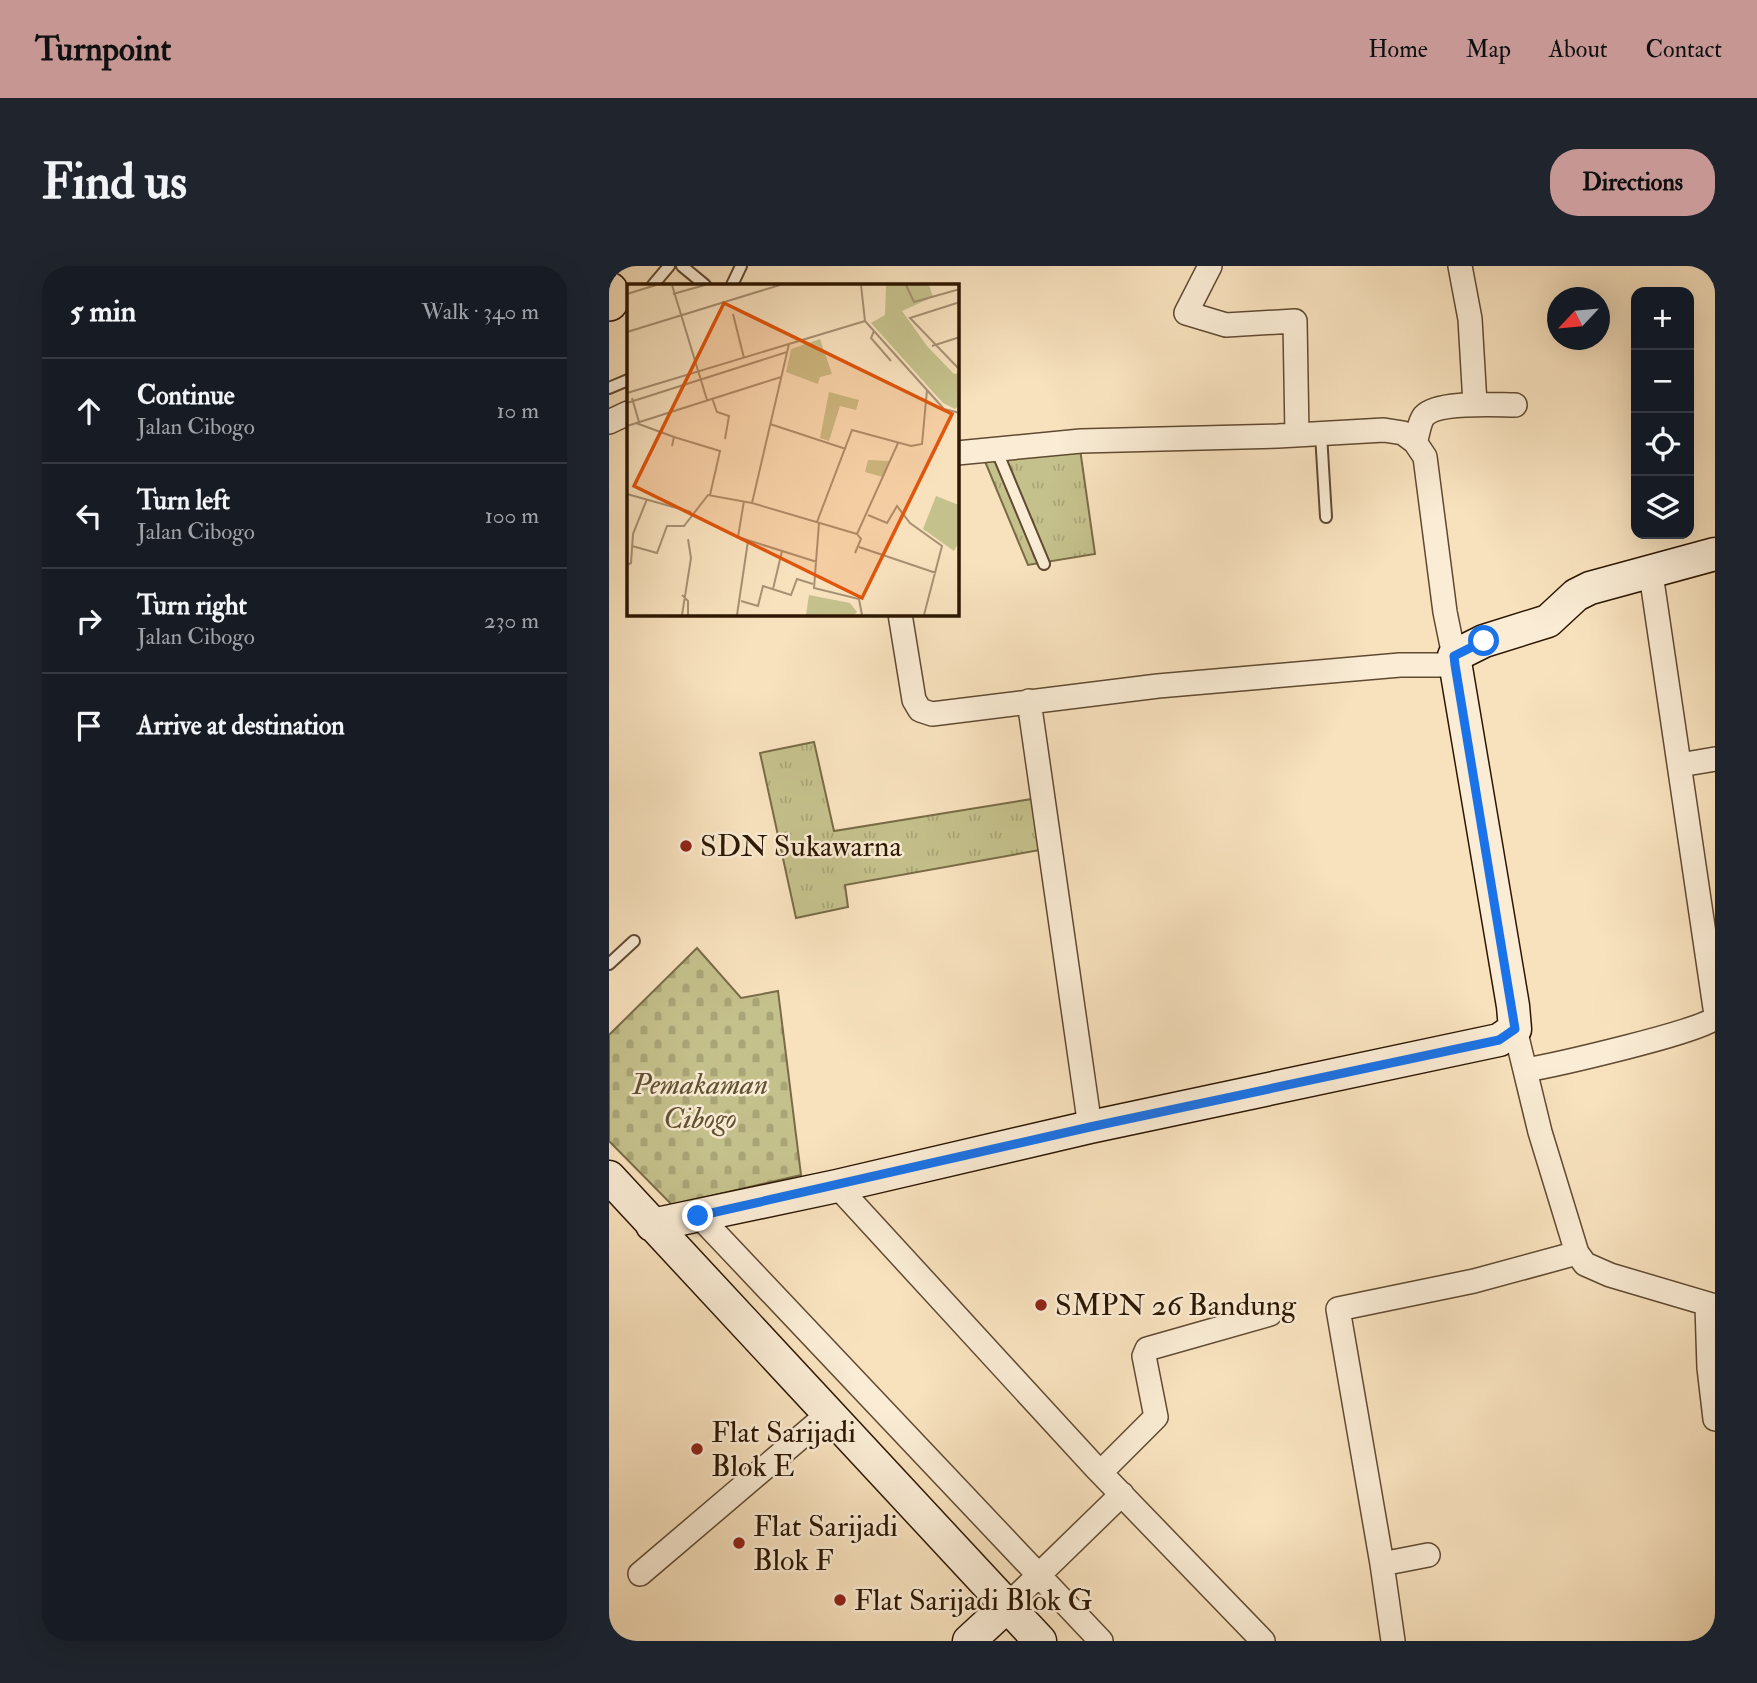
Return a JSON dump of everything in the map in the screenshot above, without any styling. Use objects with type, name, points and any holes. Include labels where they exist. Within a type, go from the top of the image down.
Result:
[{"type":"street","points":[[1210,266],[1186,313],[1226,325],[1295,321],[1297,435]]},
{"type":"street","points":[[1460,266],[1470,319],[1475,404]]},
{"type":"street","points":[[1415,442],[1423,417],[1433,410],[1475,404],[1515,405]]},
{"type":"street","points":[[609,422],[627,413]]},
{"type":"street","points":[[959,453],[1081,441],[1384,430],[1403,433],[1415,442],[1425,457],[1445,612],[1515,1029],[1577,1253],[1585,1264],[1610,1275],[1711,1306],[1709,1368],[1715,1419]]},
{"type":"street","points":[[900,616],[914,700],[920,710],[932,714],[1158,686],[1454,661],[1484,641],[1548,621],[1576,595],[1590,588],[1715,554]]},
{"type":"street","points":[[1651,573],[1712,957],[1715,1008]]},
{"type":"street","points":[[1030,701],[1090,1127]]},
{"type":"street","points":[[1680,765],[1715,759]]},
{"type":"street","points":[[1525,1070],[1648,1042],[1705,1025],[1715,1018]]},
{"type":"street","points":[[652,1225],[837,1186],[1090,1127],[1499,1040],[1515,1029]]},
{"type":"street","points":[[609,1177],[1040,1641]]},
{"type":"street","points":[[837,1186],[1101,1472],[1263,1641]]},
{"type":"street","points":[[698,1216],[1101,1641]]},
{"type":"street","points":[[1393,1641],[1338,1309],[1475,1281],[1577,1253]]},
{"type":"street","points":[[1101,1472],[1156,1418],[1144,1356],[1147,1349],[1270,1314]]},
{"type":"street","points":[[640,1574],[828,1413]]},
{"type":"street","points":[[969,1641],[1122,1494]]},
{"type":"street","points":[[1382,1564],[1428,1555]]},
{"type":"lane","points":[[654,284],[669,266]]},
{"type":"lane","points":[[682,266],[704,284]]},
{"type":"lane","points":[[732,284],[741,266]]},
{"type":"lane","points":[[609,388],[627,380]]},
{"type":"lane","points":[[1321,433],[1326,517]]},
{"type":"lane","points":[[996,449],[1044,564]]},
{"type":"lane","points":[[609,964],[634,941]]},
{"type":"green space","points":[[1080,449],[1095,554],[1028,565],[984,459]]},
{"type":"green space","points":[[814,742],[834,831],[1032,799],[1040,850],[845,885],[848,907],[796,918],[760,753]]},
{"type":"green space","name":"Pemakaman Cibogo","points":[[697,948],[741,998],[778,991],[801,1175],[672,1205],[609,1141],[609,1035]]},
{"type":"place","name":"SDN Sukawarna","points":[[686,846]]},
{"type":"place","name":"SMPN 26 Bandung","points":[[1041,1305]]},
{"type":"place","name":"Flat Sarijadi Blok E","points":[[697,1449]]},
{"type":"place","name":"Flat Sarijadi Blok F","points":[[739,1543]]},
{"type":"place","name":"Flat Sarijadi Blok G","points":[[840,1600]]},
{"type":"route","points":[[698,1216],[1090,1127],[1499,1040],[1515,1029],[1454,656],[1484,641]]}]
